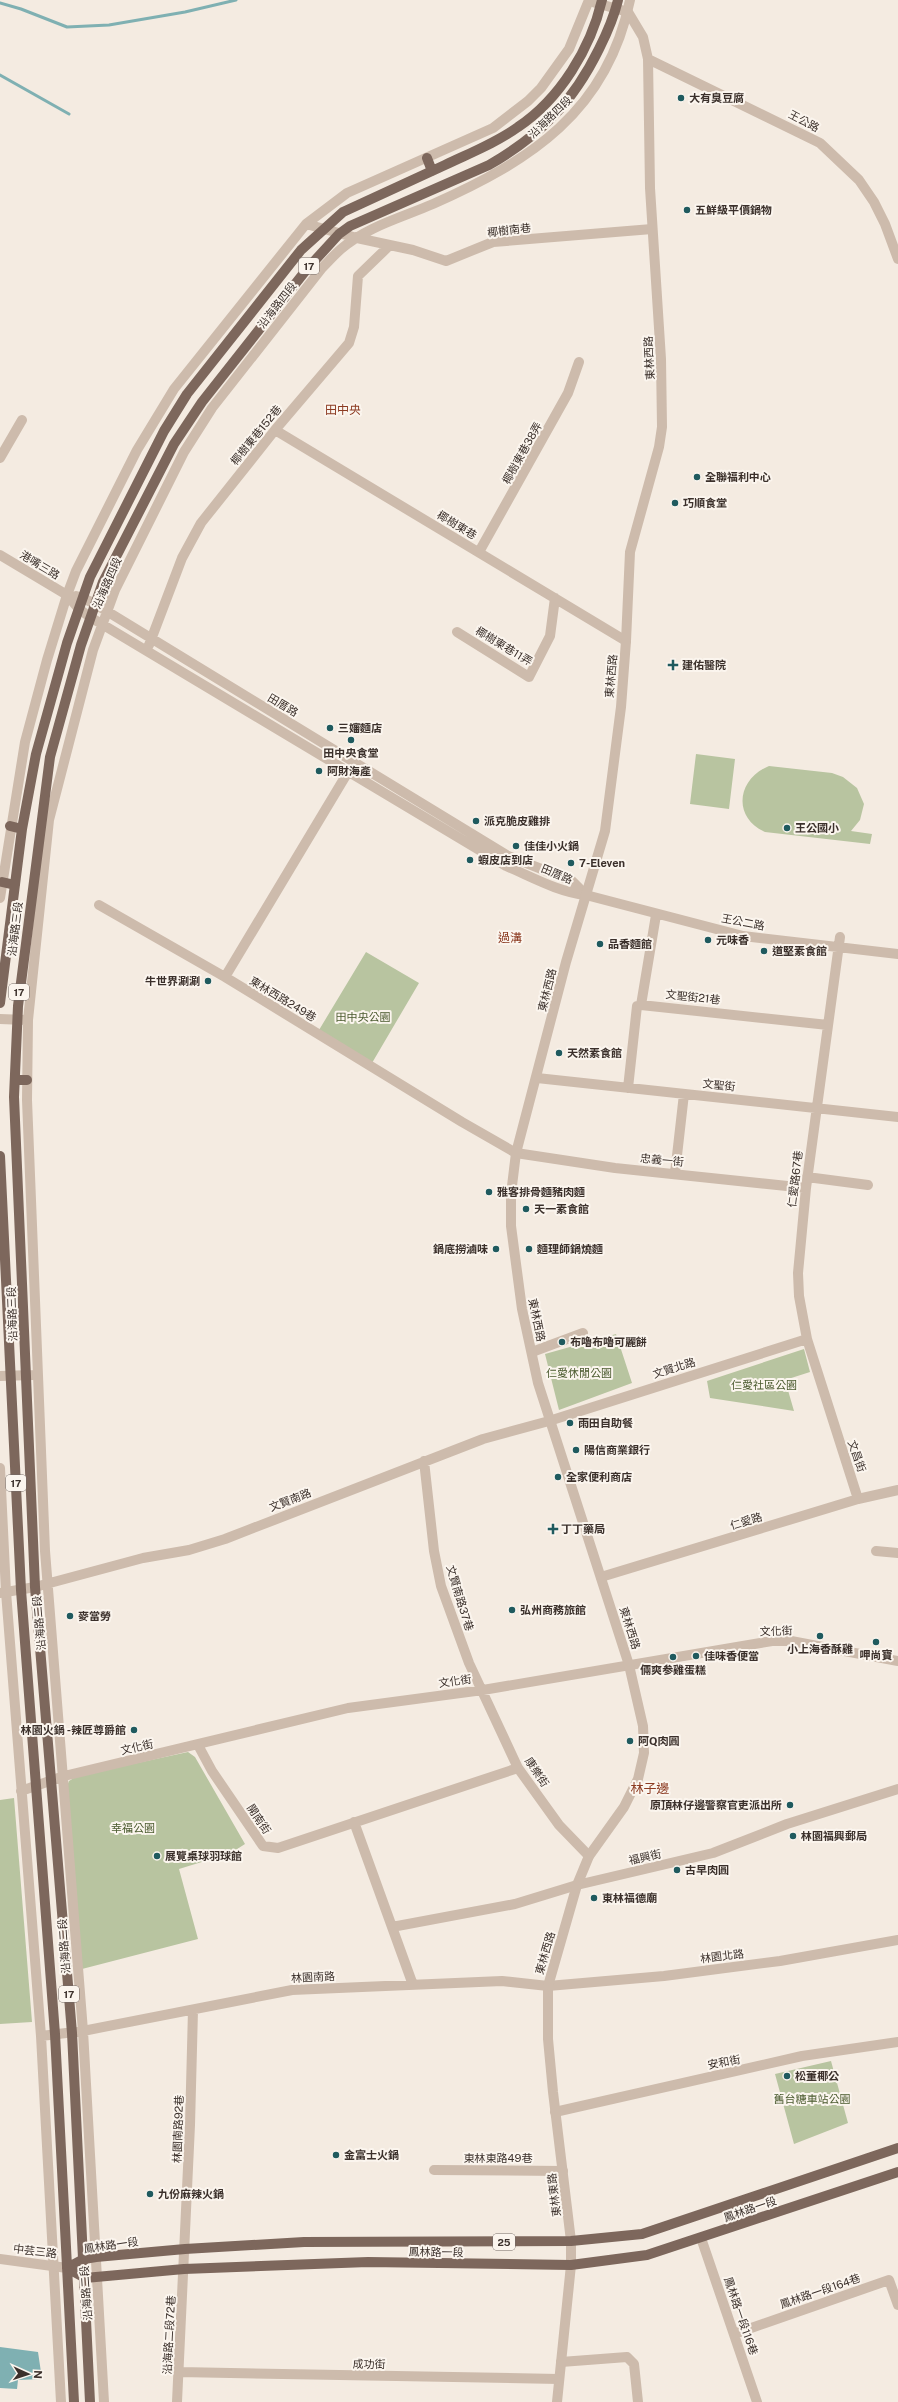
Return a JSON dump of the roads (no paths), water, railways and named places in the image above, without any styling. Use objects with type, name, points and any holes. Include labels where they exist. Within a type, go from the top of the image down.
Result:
[{"type":"main road","name":"沿海路四段","points":[[79,609],[90,577],[164,431],[187,394],[301,250],[323,228],[343,212],[494,142],[519,127],[541,108],[562,83],[579,58],[593,30],[601,2]]},
{"type":"main road","name":"沿海路四段","points":[[90,617],[103,582],[174,444],[202,402],[307,269],[338,234],[350,226],[489,165],[510,153],[545,126],[574,94],[606,34],[617,4]]},
{"type":"main road","points":[[427,158],[432,171]]},
{"type":"main road","name":"沿海路三段","points":[[0,1003],[22,829],[36,754],[67,643],[79,609]]},
{"type":"main road","name":"沿海路三段","points":[[36,1587],[26,1375],[15,1080],[17,1020],[50,757],[90,617]]},
{"type":"main road","points":[[10,826],[22,829]]},
{"type":"main road","points":[[2,882],[15,885]]},
{"type":"main road","points":[[15,1080],[27,1080]]},
{"type":"main road","name":"沿海路三段","points":[[0,1156],[21,1590]]},
{"type":"main road","name":"沿海路二段","points":[[36,1587],[72,2032],[90,2402]]},
{"type":"main road","name":"沿海路二段","points":[[21,1590],[55,2034],[74,2402]]},
{"type":"main road","name":"鳳林路一段","points":[[67,2268],[84,2259],[96,2257],[185,2249],[304,2242],[571,2241],[642,2234],[898,2148]]},
{"type":"main road","name":"鳳林路一段","points":[[85,2278],[184,2269],[368,2262],[571,2265],[647,2255],[898,2172]]},
{"type":"main road","points":[[67,2268],[85,2278]]},
{"type":"street","name":"沿海路四段","points":[[103,624],[115,590],[184,452],[212,408],[322,268],[341,248],[357,238],[500,173],[548,139],[587,97],[617,44],[628,12],[630,0]]},
{"type":"street","points":[[67,595],[76,570],[155,417],[197,359],[306,224],[348,193],[493,128],[537,92],[569,49],[589,1],[617,4],[628,12]]},
{"type":"street","name":"東林西路","points":[[548,1986],[577,1885],[589,1856],[624,1807],[638,1779],[644,1753],[643,1726],[630,1665],[549,1421],[522,1309],[511,1226],[511,1194],[516,1152],[537,1078],[566,962],[605,831],[613,780],[626,641],[630,552],[659,447],[662,427],[662,359],[652,229],[648,59],[643,37],[628,12]]},
{"type":"street","name":"王公路","points":[[648,59],[820,143],[859,180],[870,196],[885,224],[898,259]]},
{"type":"street","name":"椰樹南巷","points":[[306,224],[323,228],[338,234],[446,261],[493,242],[652,229]]},
{"type":"street","name":"椰樹東巷152巷","points":[[147,650],[182,558],[201,523],[274,430],[349,343],[354,327],[358,276],[390,246]]},
{"type":"street","name":"椰樹東巷38弄","points":[[479,552],[568,393],[579,362]]},
{"type":"street","points":[[0,458],[22,420]]},
{"type":"street","name":"椰樹東巷","points":[[274,430],[626,641]]},
{"type":"street","name":"港嘴三路","points":[[0,555],[67,595]]},
{"type":"street","name":"田厝路","points":[[67,595],[83,598],[95,604],[508,856],[542,871],[572,881],[586,895]]},
{"type":"street","name":"田厝路","points":[[67,595],[79,609],[90,617],[506,866],[569,894],[586,895]]},
{"type":"street","name":"沿海路三段","points":[[0,898],[10,826],[25,742],[46,660],[67,595]]},
{"type":"street","name":"椰樹東巷11弄","points":[[457,632],[529,677],[550,636],[555,598]]},
{"type":"street","name":"沿海路三段","points":[[48,1584],[45,1551],[37,1375],[27,1080],[28,1020],[49,820],[93,650],[103,624]]},
{"type":"street","points":[[225,977],[354,762]]},
{"type":"street","name":"王公二路","points":[[586,895],[656,915],[743,936],[898,954]]},
{"type":"street","name":"東林西路249巷","points":[[99,905],[225,977],[456,1119],[516,1152]]},
{"type":"street","points":[[628,1088],[637,1006],[641,1005],[656,915]]},
{"type":"street","name":"仁愛路67巷","points":[[832,1421],[807,1339],[798,1296],[798,1273],[816,1108],[840,937]]},
{"type":"street","name":"文聖街21巷","points":[[641,1005],[828,1025]]},
{"type":"street","points":[[0,1019],[28,1020]]},
{"type":"street","name":"文聖街","points":[[537,1078],[898,1117]]},
{"type":"street","points":[[675,1173],[684,1094]]},
{"type":"street","name":"忠義一街","points":[[516,1152],[615,1168],[807,1182],[868,1184]]},
{"type":"street","points":[[532,1352],[583,1333]]},
{"type":"street","name":"文賢北路","points":[[549,1421],[807,1339]]},
{"type":"street","points":[[0,1376],[37,1375]]},
{"type":"street","name":"文賢南路","points":[[3,1593],[48,1584],[98,1569],[143,1558],[189,1550],[225,1539],[483,1439],[549,1421]]},
{"type":"street","name":"文昌街","points":[[832,1421],[858,1499]]},
{"type":"street","name":"文賢南路37巷","points":[[424,1461],[434,1551],[441,1586],[469,1663],[483,1690]]},
{"type":"street","points":[[0,1468],[3,1593],[41,2036],[52,2265],[61,2402]]},
{"type":"street","name":"仁愛路","points":[[601,1577],[858,1499],[898,1490]]},
{"type":"street","points":[[876,1551],[898,1553]]},
{"type":"street","name":"沿海路二段","points":[[48,1584],[83,2031],[104,2402]]},
{"type":"street","name":"文化街","points":[[20,1791],[51,1782],[64,1776],[348,1708],[483,1690],[772,1641],[785,1641],[898,1661]]},
{"type":"street","name":"康樂街","points":[[483,1690],[518,1768],[559,1825],[589,1856]]},
{"type":"street","name":"開南街","points":[[198,1745],[212,1771],[263,1846],[278,1848],[518,1768]]},
{"type":"street","name":"福興街","points":[[392,1927],[515,1904],[577,1885],[713,1853],[787,1824],[898,1789]]},
{"type":"street","points":[[354,1822],[413,1985]]},
{"type":"street","name":"林園北路","points":[[548,1986],[664,1976],[780,1961],[898,1940]]},
{"type":"street","name":"林園南路","points":[[83,2031],[292,1990],[502,1981],[548,1986]]},
{"type":"street","name":"東林東路","points":[[548,1986],[548,2039],[555,2112],[571,2241],[571,2265],[557,2402]]},
{"type":"street","name":"林園南路92巷","points":[[184,2269],[193,2010]]},
{"type":"street","points":[[41,2036],[83,2031]]},
{"type":"street","name":"安和街","points":[[555,2112],[802,2056],[898,2042]]},
{"type":"street","name":"東林東路49巷","points":[[434,2170],[563,2171]]},
{"type":"street","name":"鳳林路一段116巷","points":[[701,2238],[757,2402]]},
{"type":"street","name":"中芸三路","points":[[0,2259],[67,2268]]},
{"type":"street","name":"沿海路二段72巷","points":[[178,2402],[184,2269]]},
{"type":"street","name":"鳳林路一段164巷","points":[[734,2334],[889,2280],[898,2305]]},
{"type":"street","points":[[561,2362],[627,2357],[634,2364],[638,2402]]},
{"type":"street","name":"成功街","points":[[179,2372],[559,2379]]},
{"type":"water","points":[[0,2347],[38,2352],[42,2379],[18,2380],[17,2389],[0,2388]]},
{"type":"waterway","points":[[0,3],[21,9],[67,27],[109,25],[185,12],[236,0]]},
{"type":"waterway","points":[[0,75],[69,114]]},
{"type":"place","name":"大有臭豆腐","points":[[681,98]]},
{"type":"place","name":"五鮮級平價鍋物","points":[[687,210]]},
{"type":"place","name":"全聯福利中心","points":[[697,477]]},
{"type":"place","name":"巧順食堂","points":[[675,503]]},
{"type":"place","name":"建佑醫院","points":[[673,665]]},
{"type":"place","name":"三嬸麵店","points":[[330,728]]},
{"type":"place","name":"田中央食堂","points":[[351,740]]},
{"type":"place","name":"阿財海產","points":[[319,771]]},
{"type":"place","name":"派克脆皮雞排","points":[[476,821]]},
{"type":"place","name":"王公國小","points":[[787,828]]},
{"type":"place","name":"佳佳小火鍋","points":[[516,846]]},
{"type":"place","name":"蝦皮店到店","points":[[470,860]]},
{"type":"place","name":"7-Eleven","points":[[571,863]]},
{"type":"place","name":"元味香","points":[[708,940]]},
{"type":"place","name":"品香麵館","points":[[600,944]]},
{"type":"place","name":"道堅素食館","points":[[764,951]]},
{"type":"place","name":"牛世界涮涮","points":[[208,981]]},
{"type":"place","name":"天然素食館","points":[[559,1053]]},
{"type":"place","name":"雅客排骨麵豬肉麵","points":[[489,1192]]},
{"type":"place","name":"天一素食館","points":[[526,1209]]},
{"type":"place","name":"鍋底撈滷味","points":[[496,1249]]},
{"type":"place","name":"麵理師鍋燒麵","points":[[529,1249]]},
{"type":"place","name":"布嚕布嚕可麗餅","points":[[562,1342]]},
{"type":"place","name":"雨田自助餐","points":[[570,1423]]},
{"type":"place","name":"陽信商業銀行","points":[[576,1450]]},
{"type":"place","name":"全家便利商店","points":[[558,1477]]},
{"type":"place","name":"丁丁藥局","points":[[553,1529]]},
{"type":"place","name":"弘州商務旅館","points":[[512,1610]]},
{"type":"place","name":"麥當勞","points":[[70,1616]]},
{"type":"place","name":"小上海香酥雞","points":[[820,1636]]},
{"type":"place","name":"呷尚寶","points":[[876,1642]]},
{"type":"place","name":"佳味香便當","points":[[696,1656]]},
{"type":"place","name":"倆爽参雞蛋糕","points":[[673,1657]]},
{"type":"place","name":"林園火鍋 -辣匠尊爵館","points":[[134,1730]]},
{"type":"place","name":"阿Q肉圓","points":[[630,1741]]},
{"type":"place","name":"原頂林仔邊警察官吏派出所","points":[[790,1805]]},
{"type":"place","name":"林園福興郵局","points":[[793,1836]]},
{"type":"place","name":"展覽桌球羽球館","points":[[157,1856]]},
{"type":"place","name":"古早肉圓","points":[[677,1870]]},
{"type":"place","name":"東林福德廟","points":[[594,1898]]},
{"type":"place","name":"松董椰公","points":[[787,2076]]},
{"type":"place","name":"金富士火鍋","points":[[336,2155]]},
{"type":"place","name":"九份麻辣火鍋","points":[[150,2194]]},
{"type":"district","name":"田中央","points":[[343,410]]},
{"type":"district","name":"過溝","points":[[510,938]]},
{"type":"district","name":"林子邊","points":[[650,1788]]},
{"type":"park label","name":"田中央公園","points":[[363,1017]]},
{"type":"park label","name":"仁愛休閒公園","points":[[579,1373]]},
{"type":"park label","name":"仁愛社區公園","points":[[764,1385]]},
{"type":"park label","name":"幸福公園","points":[[133,1828]]},
{"type":"park label","name":"舊台糖車站公園","points":[[812,2099]]}]
